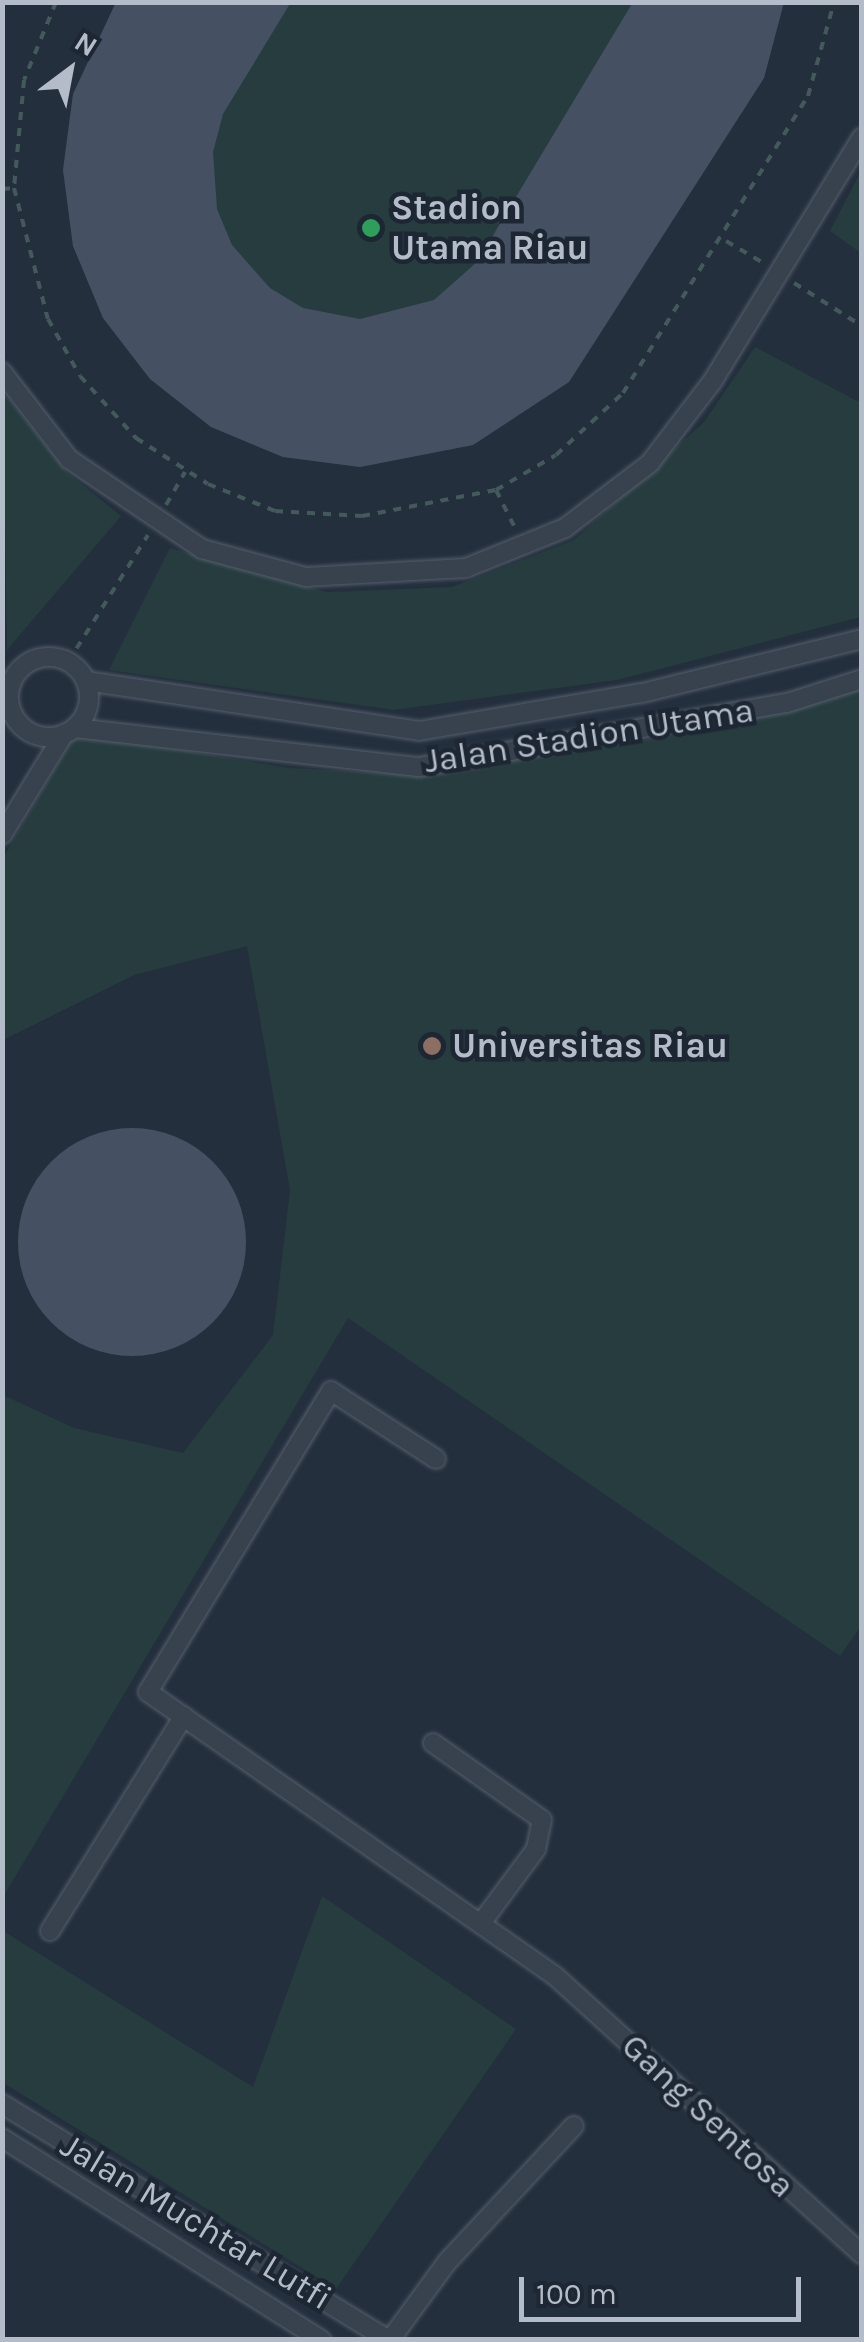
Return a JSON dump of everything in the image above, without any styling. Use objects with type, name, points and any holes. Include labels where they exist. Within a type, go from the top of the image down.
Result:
[{"type":"street","points":[[2,372],[69,459],[154,525],[253,566],[360,581],[466,568],[524,548],[650,463],[779,273],[862,137]]},
{"type":"street","name":"Jalan Stadion Utama","points":[[86,680],[326,721],[419,731],[642,693],[862,639]]},
{"type":"street","points":[[2,836],[88,706],[86,680],[68,662],[42,658],[10,670],[6,711],[37,735],[69,731]]},
{"type":"street","name":"Jalan Stadion Utama","points":[[69,731],[419,767],[786,703],[862,679]]},
{"type":"street","points":[[324,758],[326,721]]},
{"type":"street","name":"Gang Sentosa","points":[[436,1459],[331,1391],[148,1692],[556,1976],[862,2254]]},
{"type":"street","points":[[50,1931],[184,1716]]},
{"type":"street","points":[[433,1743],[542,1820],[536,1849],[482,1922]]},
{"type":"street","name":"Jalan Muchtar Lutfi","points":[[2,2104],[390,2340]]},
{"type":"street","points":[[390,2340],[447,2262],[574,2126]]},
{"type":"street","name":"Jalan Muchtar Lutfi","points":[[2,2138],[315,2338]]},
{"type":"street","points":[[315,2338],[336,2307]]},
{"type":"path","points":[[56,2],[24,80],[14,188],[48,319],[80,376],[136,438],[186,472],[275,510],[362,516],[496,490],[556,455],[623,392],[724,240],[808,96],[834,2]]},
{"type":"path","points":[[2,189],[14,188]]},
{"type":"path","points":[[724,240],[862,326]]},
{"type":"path","points":[[167,502],[186,472]]},
{"type":"path","points":[[496,490],[524,548]]},
{"type":"path","points":[[68,662],[154,525]]},
{"type":"green space","name":"Stadion Utama Riau","points":[[116,3],[784,3],[764,78],[569,382],[473,445],[360,467],[283,457],[211,427],[150,379],[103,318],[73,246],[63,170],[73,94]]},
{"type":"green space","points":[[861,171],[861,253],[830,231]]},
{"type":"green space","points":[[755,347],[861,403],[861,617],[617,680],[393,710],[109,670],[170,548],[327,592],[452,587],[574,540],[704,422]]},
{"type":"green space","points":[[3,392],[68,473],[121,516],[7,650]]},
{"type":"green space","name":"Universitas Riau","points":[[861,683],[861,1626],[840,1656],[348,1318],[3,1897],[3,1395],[74,1428],[183,1453],[273,1335],[290,1190],[247,946],[134,975],[3,1040],[3,858],[76,733],[289,768],[420,774],[695,732]]},
{"type":"green space","points":[[322,1896],[516,2029],[336,2289],[2,2082],[3,1931],[253,2087]]},
{"type":"building","name":"Stadion Utama Riau","points":[[116,2],[291,2],[223,114],[213,152],[217,209],[232,245],[270,288],[303,308],[360,319],[434,300],[477,262],[633,2],[784,2],[764,78],[569,382],[473,445],[360,467],[283,457],[211,427],[150,379],[103,318],[73,246],[63,170],[73,94]]},
{"type":"building","points":[[132,1128],[175,1137],[212,1162],[237,1199],[246,1242],[237,1285],[212,1322],[175,1347],[132,1356],[89,1347],[52,1322],[27,1285],[18,1242],[27,1199],[52,1162],[89,1137]]},
{"type":"place","name":"Stadion Utama Riau","points":[[371,228]]},
{"type":"place","name":"Universitas Riau","points":[[432,1046]]}]
